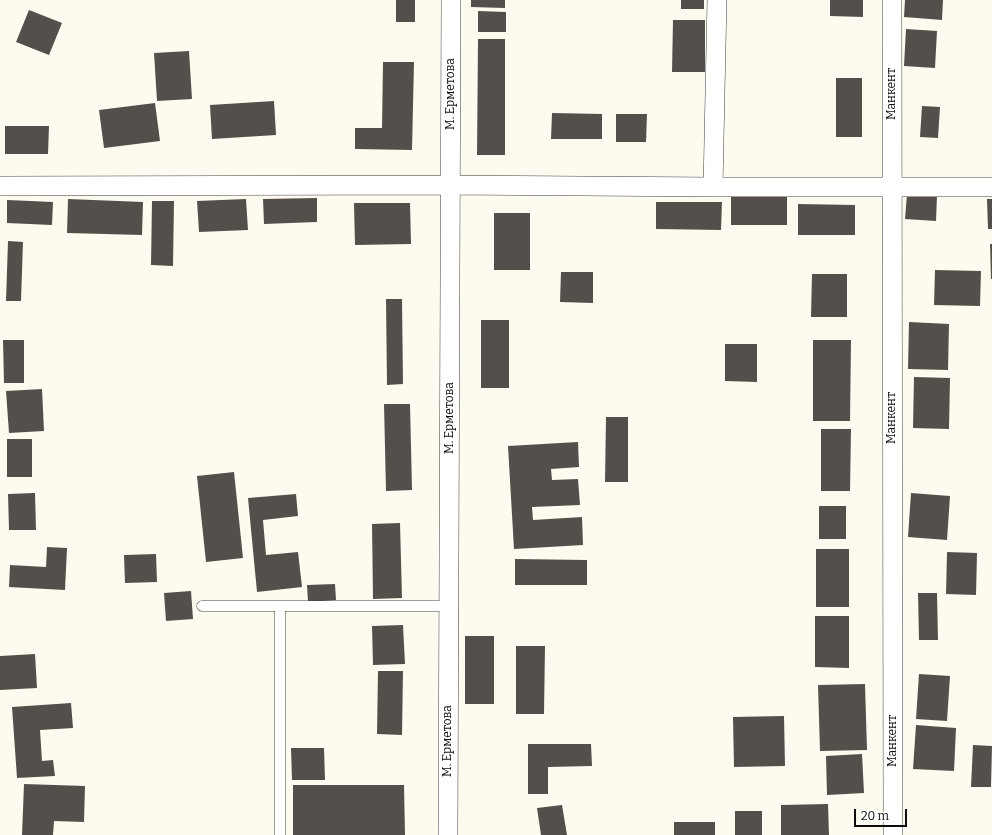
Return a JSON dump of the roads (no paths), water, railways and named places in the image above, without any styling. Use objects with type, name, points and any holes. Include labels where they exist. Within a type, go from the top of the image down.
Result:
[{"type":"street","name":"М. Ерметова","points":[[448,835],[452,0]]},
{"type":"street","points":[[713,187],[716,0]]},
{"type":"street","name":"Манкент","points":[[892,0],[893,835]]},
{"type":"street","points":[[0,186],[451,185],[992,187]]},
{"type":"lane","points":[[202,606],[449,606]]},
{"type":"lane","points":[[280,606],[280,835]]}]
